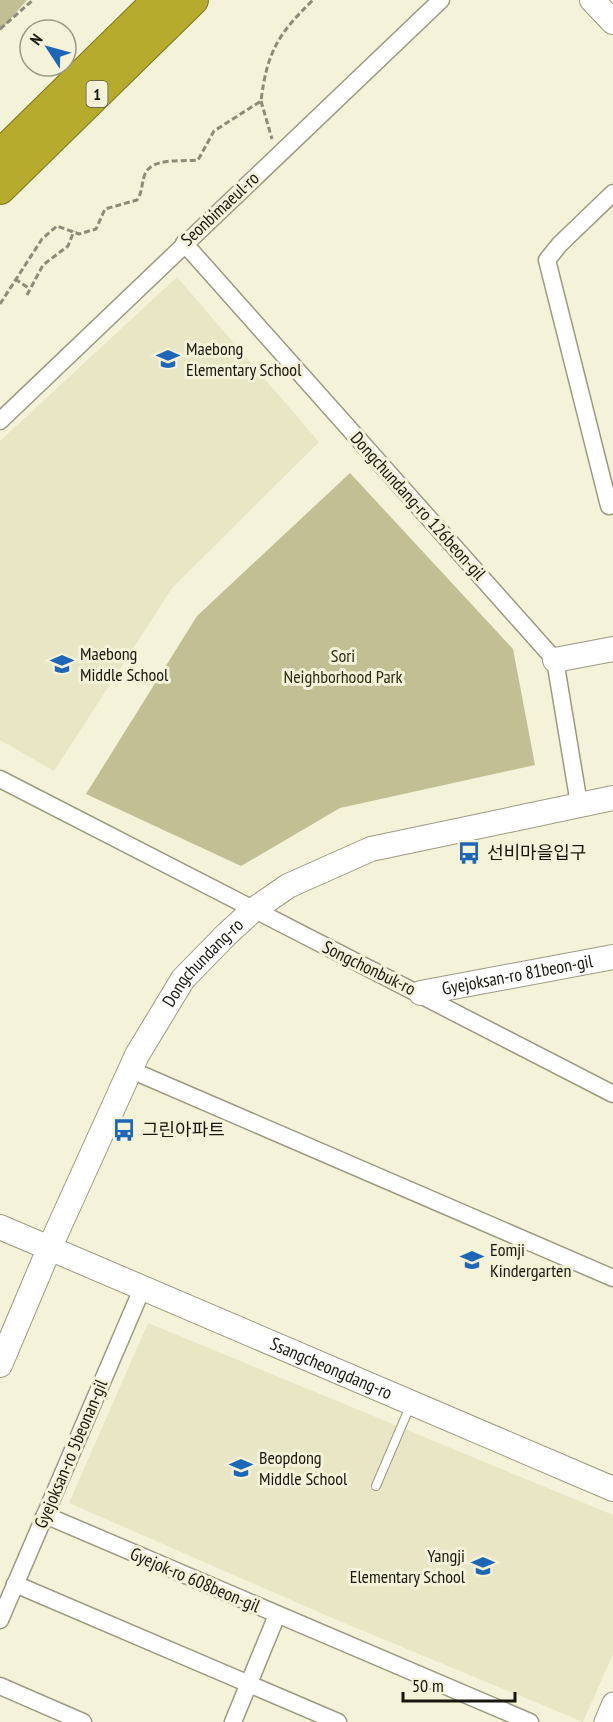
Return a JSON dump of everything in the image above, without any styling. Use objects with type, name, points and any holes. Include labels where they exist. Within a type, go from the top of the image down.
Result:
[{"type":"highway","name":"1","points":[[0,155],[158,0]]},
{"type":"highway","name":"1","points":[[0,189],[193,0]]},
{"type":"main road","points":[[592,0],[613,22]]},
{"type":"main road","points":[[555,660],[613,649]]},
{"type":"main road","name":"Dongchundang-ro","points":[[0,1365],[49,1249],[131,1070],[183,979],[252,911],[288,886],[371,849],[613,798]]},
{"type":"main road","name":"Gyejoksan-ro 81beon-gil","points":[[421,993],[613,957]]},
{"type":"main road","name":"Ssangcheongdang-ro","points":[[0,1227],[613,1489]]},
{"type":"street","name":"Seonbimaeul-ro","points":[[0,421],[441,0]]},
{"type":"street","points":[[609,506],[547,260],[560,244],[613,193]]},
{"type":"street","name":"Dongchundang-ro 126beon-gil","points":[[184,243],[555,660]]},
{"type":"street","points":[[555,660],[579,804]]},
{"type":"street","name":"Songchonbuk-ro","points":[[0,779],[252,911],[421,993],[613,1094]]},
{"type":"street","points":[[131,1070],[613,1278]]},
{"type":"street","name":"Gyejoksan-ro 5beonan-gil","points":[[0,1620],[142,1289]]},
{"type":"street","name":"Gyejok-ro 608beon-gil","points":[[45,1515],[277,1615],[233,1722]]},
{"type":"street","points":[[15,1584],[338,1722]]},
{"type":"street","points":[[277,1615],[501,1716],[530,1722]]},
{"type":"street","points":[[0,1686],[83,1722]]},
{"type":"street","points":[[605,1722],[613,1703]]},
{"type":"lane","points":[[376,1486],[411,1404]]},
{"type":"path","points":[[0,29],[33,0]]},
{"type":"path","points":[[274,143],[261,101],[268,63],[287,26],[313,0]]},
{"type":"path","points":[[0,304],[42,239],[57,226],[86,234],[96,229],[105,208],[137,200],[143,191],[146,171],[152,165],[198,160],[214,131],[240,112],[261,101]]},
{"type":"path","points":[[27,295],[43,265],[68,246],[74,231]]},
{"type":"path","points":[[15,279],[30,289]]},
{"type":"shaded area","name":"Maebong Elementary School","points":[[177,277],[319,442],[172,588],[54,771],[0,740],[0,441]]},
{"type":"shaded area","points":[[148,1323],[613,1515],[613,1654],[583,1722],[330,1617],[69,1503]]},
{"type":"green space","points":[[0,0],[27,0],[0,31]]},
{"type":"green space","name":"Sori Neighborhood Park","points":[[350,473],[513,649],[535,765],[340,808],[241,866],[86,794],[197,616]]},
{"type":"place","name":"Maebong Elementary School","points":[[168,359]]},
{"type":"place","name":"Maebong Middle School","points":[[62,664]]},
{"type":"place","name":"선비마을입구","points":[[469,853]]},
{"type":"place","name":"그린아파트","points":[[124,1130]]},
{"type":"place","name":"Eomji Kindergarten","points":[[472,1260]]},
{"type":"place","name":"Beopdong Middle School","points":[[241,1468]]},
{"type":"place","name":"Yangji Elementary School","points":[[483,1566]]}]
